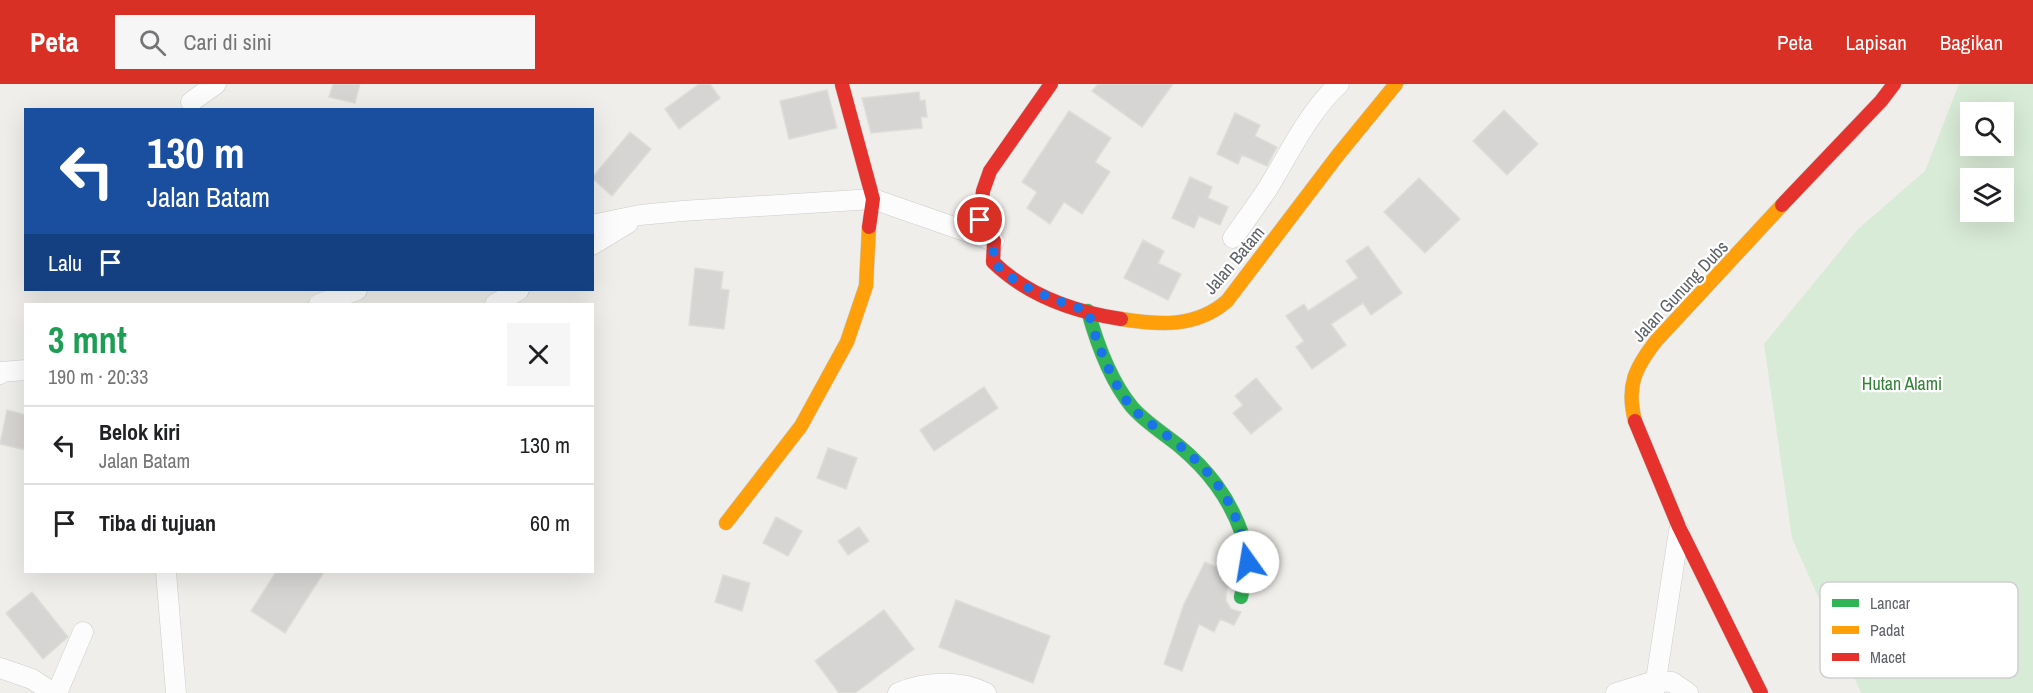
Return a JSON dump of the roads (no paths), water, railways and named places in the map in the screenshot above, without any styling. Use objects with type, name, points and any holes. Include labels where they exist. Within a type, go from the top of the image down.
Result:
[{"type":"street","points":[[191,102],[216,84]]},
{"type":"street","name":"Jalan Batam","points":[[1051,84],[990,171],[983,191],[980,220],[994,241],[993,262],[1005,274],[1024,287],[1053,300],[1122,320],[1159,324],[1183,322],[1209,315],[1227,302],[1338,155],[1396,84]]},
{"type":"street","points":[[1233,237],[1268,188],[1287,154],[1318,108],[1339,84]]},
{"type":"street","name":"Jalan Gunung Dubs","points":[[1761,693],[1679,531],[1635,418],[1631,395],[1635,368],[1656,341],[1881,101],[1894,84]]},
{"type":"street","points":[[726,523],[801,426],[847,342],[866,286],[868,238],[873,200],[843,85]]},
{"type":"street","points":[[594,225],[640,215],[682,211],[873,200],[994,241]]},
{"type":"street","points":[[594,243],[640,215]]},
{"type":"street","points":[[322,303],[354,291]]},
{"type":"street","points":[[497,303],[517,291]]},
{"type":"street","points":[[1088,311],[1094,333],[1105,358],[1133,409],[1213,476],[1237,516],[1248,562],[1241,597]]},
{"type":"street","points":[[0,374],[1,372],[24,370]]},
{"type":"street","points":[[1655,687],[1679,531]]},
{"type":"street","points":[[166,573],[176,693]]},
{"type":"street","points":[[0,668],[32,679],[55,693],[82,632]]},
{"type":"street","points":[[1616,693],[1672,682],[1688,693]]},
{"type":"street","points":[[898,693],[925,686],[950,684],[986,693]]},
{"type":"park label","name":"Hutan Alami","points":[[1902,383]]}]
